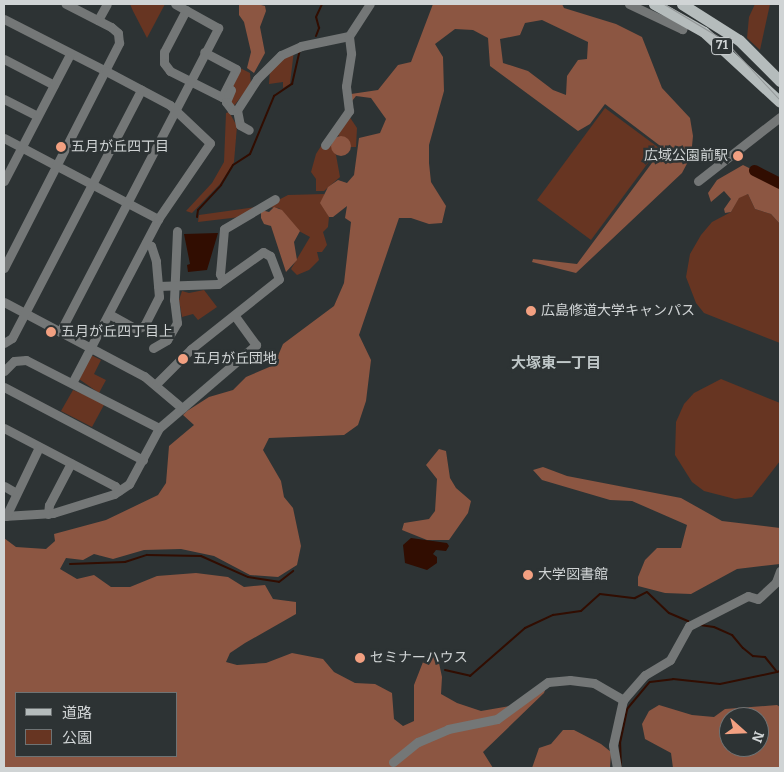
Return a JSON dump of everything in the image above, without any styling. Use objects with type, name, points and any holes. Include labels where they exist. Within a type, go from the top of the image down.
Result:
[{"type":"main road","name":"71","points":[[654,4],[686,21],[727,50],[780,102]]},
{"type":"main road","name":"71","points":[[683,4],[739,40],[780,81]]},
{"type":"street","points":[[4,268],[59,167],[119,37],[114,30],[98,20],[66,4]]},
{"type":"street","points":[[98,20],[107,4]]},
{"type":"street","points":[[60,332],[217,26],[175,4]]},
{"type":"street","points":[[325,145],[349,111],[346,86],[351,53],[349,36],[370,4]]},
{"type":"street","points":[[629,4],[682,28],[686,21]]},
{"type":"street","points":[[186,10],[162,58],[168,70],[222,97],[236,69],[204,52]]},
{"type":"street","points":[[4,19],[175,109],[210,143],[158,219],[72,383]]},
{"type":"street","points":[[249,130],[240,125],[237,110],[257,79],[286,52],[349,36]]},
{"type":"street","points":[[4,179],[70,54]]},
{"type":"street","points":[[4,59],[54,85]]},
{"type":"street","points":[[227,88],[231,90],[226,102],[232,110],[237,110]]},
{"type":"street","points":[[4,343],[12,338],[25,314],[141,90]]},
{"type":"street","points":[[4,99],[37,116]]},
{"type":"street","points":[[698,181],[780,117]]},
{"type":"street","points":[[4,138],[158,219]]},
{"type":"street","points":[[223,280],[220,274],[224,229],[275,199]]},
{"type":"street","points":[[153,348],[167,340],[178,323],[174,300],[177,231]]},
{"type":"street","points":[[109,314],[136,328],[142,328],[158,299],[156,261],[151,246],[146,243]]},
{"type":"street","points":[[156,384],[191,349],[279,279],[270,256],[263,252],[218,284],[158,286]]},
{"type":"street","points":[[4,302],[156,384],[182,408]]},
{"type":"street","points":[[40,446],[5,516],[48,514],[119,491],[132,481],[159,428],[256,345],[234,316]]},
{"type":"street","points":[[4,371],[14,361],[26,360],[159,428]]},
{"type":"street","points":[[4,387],[144,460]]},
{"type":"street","points":[[5,432],[40,446],[115,486],[119,491]]},
{"type":"street","points":[[48,514],[49,505],[71,463]]},
{"type":"street","points":[[4,486],[16,492]]},
{"type":"street","points":[[616,768],[613,745],[623,700],[645,675],[670,660],[689,626],[748,596],[758,599],[776,582],[780,571]]},
{"type":"street","points":[[393,762],[418,742],[448,729],[497,719],[548,682],[570,680],[594,684],[623,700]]},
{"type":"green space","points":[[130,4],[165,4],[147,38],[133,11]]},
{"type":"green space","points":[[755,4],[770,4],[760,50],[747,38],[749,17]]},
{"type":"green space","points":[[294,50],[290,84],[283,88],[283,82],[269,84],[270,69]]},
{"type":"green space","points":[[240,68],[250,73],[251,84],[233,107],[229,102],[231,87]]},
{"type":"green space","points":[[605,108],[659,148],[591,240],[537,200]]},
{"type":"green space","points":[[229,112],[237,126],[234,162],[220,184],[192,213],[186,211],[212,183],[224,162],[226,113]]},
{"type":"green space","points":[[349,116],[357,128],[356,147],[351,147],[337,134]]},
{"type":"green space","points":[[330,143],[336,155],[340,177],[324,191],[316,191],[316,179],[311,172],[316,154],[321,146]]},
{"type":"green space","points":[[324,194],[324,207],[329,217],[328,227],[323,232],[327,245],[322,252],[317,252],[319,260],[309,270],[297,275],[291,269],[310,237],[297,230],[279,208],[265,207],[288,195]]},
{"type":"green space","points":[[748,194],[755,209],[771,214],[780,224],[780,343],[704,313],[696,303],[686,277],[690,254],[701,235],[712,222],[731,212],[739,197]]},
{"type":"green space","points":[[256,207],[240,217],[198,222],[199,215]]},
{"type":"green space","points":[[204,290],[217,307],[198,320],[193,314],[182,317],[179,300],[182,291],[189,293]]},
{"type":"green space","points":[[91,355],[101,360],[94,374],[106,380],[99,393],[79,379]]},
{"type":"green space","points":[[721,379],[780,403],[780,461],[752,497],[735,499],[704,491],[692,482],[675,455],[676,422],[684,404],[694,393]]},
{"type":"green space","points":[[73,390],[105,403],[92,427],[61,411]]},
{"type":"shaded area","points":[[239,4],[265,6],[266,11],[260,27],[265,53],[254,73],[247,68],[251,52],[244,22],[239,15]]},
{"type":"shaded area","points":[[433,4],[562,4],[564,8],[616,24],[642,37],[662,88],[690,118],[693,136],[691,156],[682,173],[576,273],[532,262],[533,259],[577,264],[663,148],[605,104],[590,124],[578,131],[490,66],[488,38],[473,30],[455,29],[435,44],[443,57],[444,91],[429,145],[429,163],[431,182],[446,206],[442,223],[429,224],[411,218],[399,218],[359,335],[371,360],[366,401],[358,425],[344,435],[269,438],[263,450],[281,481],[284,497],[293,508],[301,546],[297,565],[278,577],[250,575],[214,556],[181,549],[144,550],[113,559],[94,554],[83,560],[66,558],[60,569],[77,579],[94,575],[111,587],[130,587],[157,576],[196,573],[228,577],[244,587],[265,585],[273,599],[296,602],[296,614],[230,653],[226,662],[237,665],[266,663],[292,653],[323,659],[334,672],[355,683],[375,684],[392,693],[394,719],[403,726],[414,721],[414,685],[423,662],[434,657],[439,663],[442,677],[441,694],[457,703],[481,711],[515,705],[547,685],[544,693],[483,752],[493,768],[4,768],[4,538],[16,547],[46,549],[55,541],[54,534],[106,520],[158,495],[166,483],[169,446],[194,425],[183,415],[209,397],[233,390],[246,377],[274,365],[283,344],[334,306],[344,283],[351,222],[345,218],[347,206],[333,217],[329,217],[320,203],[328,187],[338,180],[347,183],[354,175],[359,138],[380,133],[386,119],[371,98],[356,96],[352,101],[351,94],[378,90],[398,65],[411,62]],"holes":[[[542,20],[588,42],[587,59],[578,60],[567,76],[566,95],[553,90],[528,71],[503,63],[500,39],[520,35],[525,23]]]},
{"type":"shaded area","points":[[341,136],[348,139],[351,146],[348,153],[341,156],[334,153],[331,146],[334,139]]},
{"type":"shaded area","points":[[743,165],[767,177],[780,188],[780,224],[771,214],[755,209],[748,194],[739,198],[731,212],[725,213],[724,209],[731,199],[724,191],[711,202],[708,193],[717,180]]},
{"type":"shaded area","points":[[274,207],[282,210],[300,231],[294,242],[297,260],[286,272],[271,226],[264,224],[261,218],[261,210],[269,212]]},
{"type":"shaded area","points":[[218,233],[207,270],[188,272],[187,265],[190,264],[184,234]]},
{"type":"shaded area","points":[[439,449],[446,451],[450,478],[456,488],[471,501],[468,513],[449,540],[427,540],[402,530],[404,523],[429,519],[435,511],[437,479],[426,465]]},
{"type":"shaded area","points":[[543,467],[567,476],[681,498],[722,521],[780,528],[780,564],[737,569],[691,594],[665,593],[638,586],[638,577],[645,560],[657,548],[681,548],[687,525],[632,501],[610,500],[542,480],[533,470]]},
{"type":"shaded area","points":[[411,538],[447,543],[449,546],[446,551],[436,550],[433,554],[437,557],[437,563],[427,570],[405,563],[403,545]]},
{"type":"shaded area","points":[[659,705],[692,715],[714,717],[719,713],[719,757],[769,757],[769,707],[751,707],[777,705],[780,707],[780,768],[673,768],[671,753],[645,739],[642,724],[649,711]]},
{"type":"shaded area","points":[[563,730],[574,730],[601,744],[611,752],[610,768],[532,768],[539,748],[551,744]]},
{"type":"waterway","points":[[316,36],[319,28],[316,17],[322,4]]},
{"type":"waterway","points":[[197,217],[198,210],[221,185],[233,165],[250,154],[274,96],[292,84],[300,50]]},
{"type":"waterway","points":[[754,170],[780,183]]},
{"type":"waterway","points":[[70,564],[125,562],[147,555],[201,556],[248,577],[279,582],[293,571]]},
{"type":"waterway","points":[[445,670],[470,676],[525,628],[553,615],[581,611],[600,594],[635,598],[647,592],[669,613],[688,621]]},
{"type":"waterway","points":[[700,625],[714,627],[732,635],[753,656],[765,657],[777,672],[780,671]]},
{"type":"waterway","points":[[621,768],[620,743],[627,709],[650,682],[673,679],[720,684],[777,672]]},
{"type":"tram line","points":[[664,4],[724,40],[780,100]]},
{"type":"place","name":"五月が丘四丁目","points":[[61,147]]},
{"type":"place","name":"広域公園前駅","points":[[738,156]]},
{"type":"place","name":"広島修道大学キャンパス","points":[[531,311]]},
{"type":"place","name":"五月が丘四丁目上","points":[[51,332]]},
{"type":"place","name":"五月が丘団地","points":[[183,359]]},
{"type":"place","name":"大学図書館","points":[[528,575]]},
{"type":"place","name":"セミナーハウス","points":[[360,658]]},
{"type":"district","name":"大塚東一丁目","points":[[556,364]]}]
